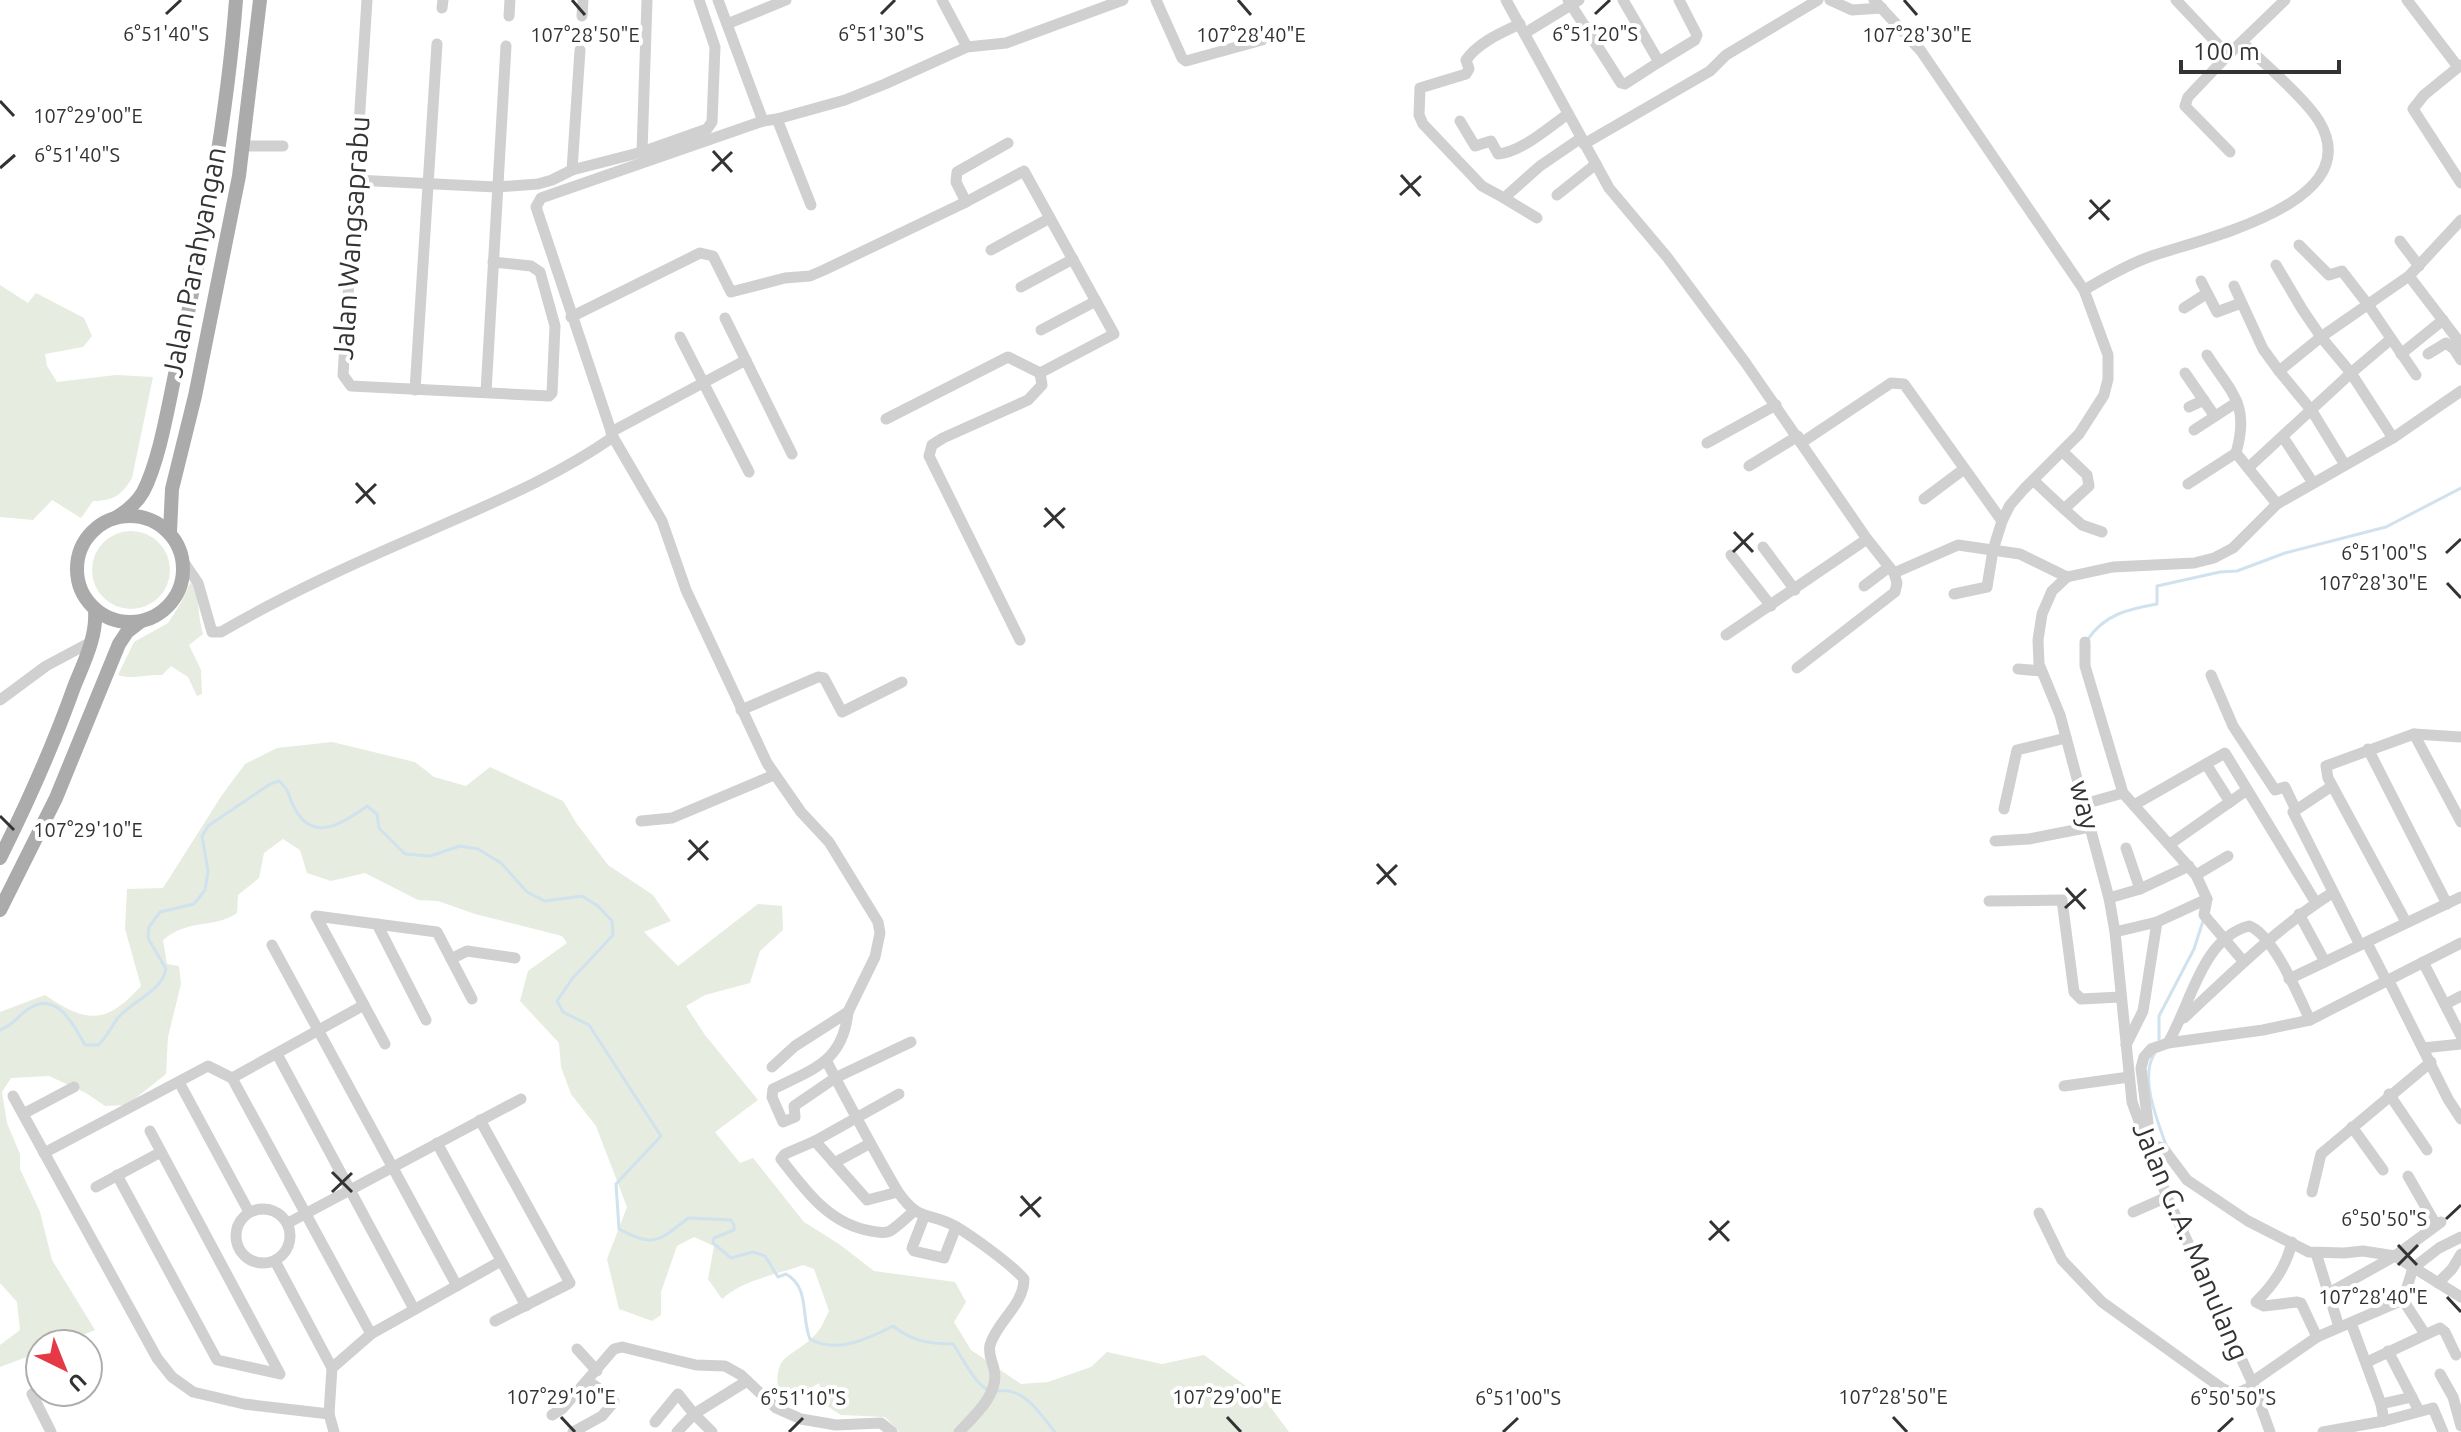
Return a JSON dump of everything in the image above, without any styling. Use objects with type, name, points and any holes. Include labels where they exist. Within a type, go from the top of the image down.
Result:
[{"type":"main road","name":"Jalan Parahyangan","points":[[117,517],[130,509],[144,491],[168,405],[205,231],[236,0]]},
{"type":"main road","name":"Jalan Parahyangan","points":[[170,532],[172,489],[212,316],[243,146],[260,0]]},
{"type":"main road","points":[[117,517],[145,517],[159,523],[179,545],[183,561],[183,577],[178,593],[155,616],[140,621],[124,622],[95,610],[84,597],[78,582],[78,557],[89,534],[101,523],[117,517]]},
{"type":"main road","points":[[0,858],[52,747],[91,642],[96,623],[95,610]]},
{"type":"main road","points":[[0,910],[61,786],[119,644],[140,621]]},
{"type":"street","name":"Jalan Wangsaprabu","points":[[367,0],[343,375],[351,386],[545,397],[552,393],[555,326],[540,272],[531,266],[493,262]]},
{"type":"street","points":[[509,16],[510,0]]},
{"type":"street","points":[[582,16],[583,0]]},
{"type":"street","points":[[642,152],[647,0]]},
{"type":"street","points":[[355,180],[496,187],[538,184],[572,170],[642,152],[707,129],[712,122],[715,47],[699,0]]},
{"type":"street","points":[[718,0],[763,121]]},
{"type":"street","points":[[727,24],[786,0]]},
{"type":"street","points":[[942,0],[965,43]]},
{"type":"street","points":[[911,1042],[835,1078],[794,1106],[793,1119],[781,1121],[772,1097],[773,1089],[827,1062],[841,1038],[848,1012],[875,957],[879,943],[878,922],[829,842],[801,812],[774,775],[741,710],[686,590],[662,521],[612,435],[536,207],[541,198],[763,121],[845,100],[885,84],[965,43],[1006,43],[1123,0]]},
{"type":"street","points":[[1156,0],[1186,61],[1262,40]]},
{"type":"street","points":[[1506,0],[1609,188],[1667,257],[1892,570],[1897,583],[1895,592],[1797,668]]},
{"type":"street","points":[[1623,0],[1659,62]]},
{"type":"street","points":[[1537,218],[1482,186],[1423,124],[1419,115],[1420,88],[1466,74],[1469,54],[1490,39],[1523,28],[1573,2],[1621,83],[1625,84],[1695,40],[1697,35],[1679,0]]},
{"type":"street","points":[[1504,198],[1540,166],[1710,71],[1726,55],[1818,0]]},
{"type":"street","points":[[1830,0],[1852,10],[1878,4],[1921,51],[2084,290],[2108,355],[2104,395],[2079,434],[2010,505],[1993,550],[1987,587],[1954,594]]},
{"type":"street","points":[[2176,0],[2228,55]]},
{"type":"street","points":[[2230,152],[2185,106],[2188,97],[2285,0]]},
{"type":"street","points":[[2407,0],[2460,66],[2424,95],[2413,109],[2461,183]]},
{"type":"street","points":[[2084,290],[2146,258],[2262,218],[2303,196],[2319,180],[2327,154],[2320,122],[2242,42]]},
{"type":"street","points":[[415,390],[437,44]]},
{"type":"street","points":[[486,392],[506,46]]},
{"type":"street","points":[[572,170],[580,50]]},
{"type":"street","points":[[1460,121],[1475,146],[1491,141],[1498,154],[1502,155],[1568,114]]},
{"type":"street","points":[[777,119],[811,205]]},
{"type":"street","points":[[966,202],[956,182],[957,172],[1008,143]]},
{"type":"street","points":[[243,146],[283,146]]},
{"type":"street","points":[[1557,195],[1596,164]]},
{"type":"street","points":[[571,317],[700,253],[713,256],[731,292],[753,285],[810,276],[1024,171],[1114,334],[1040,373]]},
{"type":"street","points":[[991,250],[1050,218]]},
{"type":"street","points":[[2279,371],[2321,337],[2409,276],[2461,220]]},
{"type":"street","points":[[2400,241],[2419,266]]},
{"type":"street","points":[[2299,245],[2329,275],[2342,271],[2416,375]]},
{"type":"street","points":[[1021,287],[1073,259]]},
{"type":"street","points":[[2276,265],[2302,309],[2351,373],[2393,438]]},
{"type":"street","points":[[2409,276],[2460,341]]},
{"type":"street","points":[[2201,281],[2217,312],[2241,303]]},
{"type":"street","points":[[2234,286],[2263,349],[2312,411],[2345,465]]},
{"type":"street","points":[[2184,308],[2206,294]]},
{"type":"street","points":[[1041,330],[1096,301]]},
{"type":"street","points":[[725,318],[792,454]]},
{"type":"street","points":[[2401,354],[2443,320]]},
{"type":"street","points":[[680,337],[749,472]]},
{"type":"street","points":[[2248,468],[2391,339]]},
{"type":"street","points":[[2428,354],[2446,343],[2461,360]]},
{"type":"street","points":[[2188,484],[2236,453],[2242,423],[2237,402],[2207,355]]},
{"type":"street","points":[[886,419],[1008,357],[1040,373]]},
{"type":"street","points":[[183,561],[198,583],[212,632],[221,632],[325,576],[578,462],[612,435],[746,360]]},
{"type":"street","points":[[1020,640],[929,456],[932,445],[943,438],[1028,400],[1042,385],[1040,373]]},
{"type":"street","points":[[2185,373],[2214,415]]},
{"type":"street","points":[[1749,466],[1891,383],[1898,382],[1904,384],[2002,521]]},
{"type":"street","points":[[1864,586],[1892,570],[1958,545],[2020,554],[2067,577],[2113,567],[2194,563],[2214,558],[2233,548],[2277,504],[2393,438],[2461,391]]},
{"type":"street","points":[[2189,407],[2204,400]]},
{"type":"street","points":[[2194,430],[2237,402]]},
{"type":"street","points":[[1707,443],[1776,405]]},
{"type":"street","points":[[2283,437],[2313,483]]},
{"type":"street","points":[[2062,451],[2090,480],[2089,486],[2064,509]]},
{"type":"street","points":[[2236,453],[2277,504]]},
{"type":"street","points":[[1924,499],[1964,469]]},
{"type":"street","points":[[2033,480],[2082,525],[2102,532]]},
{"type":"street","points":[[1726,635],[1867,539]]},
{"type":"street","points":[[1763,547],[1795,590]]},
{"type":"street","points":[[1731,555],[1771,606]]},
{"type":"street","name":"way","points":[[2067,577],[2052,591],[2042,614],[2038,640],[2041,671],[2060,715],[2109,898],[2126,1045]]},
{"type":"street","points":[[0,700],[46,666],[91,642]]},
{"type":"street","points":[[2085,642],[2085,666],[2123,793],[2193,871],[2207,899],[2204,915],[2244,962]]},
{"type":"street","points":[[2018,669],[2041,671]]},
{"type":"street","points":[[2211,675],[2233,726],[2274,789],[2277,791],[2285,787],[2295,808]]},
{"type":"street","points":[[741,710],[821,677],[839,709],[844,711],[902,682]]},
{"type":"street","points":[[2406,922],[2332,786],[2325,772],[2326,766],[2414,734],[2461,737]]},
{"type":"street","points":[[2414,734],[2461,822]]},
{"type":"street","points":[[2004,809],[2016,752],[2066,738]]},
{"type":"street","points":[[2368,749],[2447,904]]},
{"type":"street","points":[[2134,805],[2225,753],[2316,903]]},
{"type":"street","points":[[2206,764],[2230,802]]},
{"type":"street","points":[[641,821],[672,818],[774,775]]},
{"type":"street","points":[[2332,786],[2295,808],[2293,813],[2332,893],[2387,979],[2423,1048],[2455,1099],[2461,1119]]},
{"type":"street","points":[[2170,844],[2247,790]]},
{"type":"street","points":[[2084,804],[2123,793]]},
{"type":"street","points":[[1995,841],[2029,839],[2090,827]]},
{"type":"street","points":[[2126,848],[2140,889]]},
{"type":"street","points":[[2109,898],[2193,871],[2228,856]]},
{"type":"street","points":[[2181,1021],[2266,940],[2332,893]]},
{"type":"street","points":[[2289,979],[2461,897]]},
{"type":"street","points":[[2115,932],[2157,922],[2207,899]]},
{"type":"street","points":[[1989,901],[2062,900],[2074,992],[2081,999],[2121,997]]},
{"type":"street","points":[[2299,914],[2325,962]]},
{"type":"street","points":[[385,1044],[316,916],[437,932],[472,999]]},
{"type":"street","points":[[2126,1045],[2143,1011],[2157,922]]},
{"type":"street","points":[[377,924],[426,1020]]},
{"type":"street","points":[[2168,1043],[2181,1021],[2211,951],[2224,937],[2249,926],[2266,940],[2310,1020]]},
{"type":"street","points":[[2461,943],[2310,1020],[2168,1043],[2151,1049],[2144,1057],[2141,1068],[2148,1123],[2147,1140],[2163,1148],[2181,1174],[2206,1195],[2248,1221],[2316,1253],[2400,1251],[2461,1297]]},
{"type":"street","points":[[272,945],[457,1286]]},
{"type":"street","points":[[451,959],[467,951],[515,958]]},
{"type":"street","points":[[2423,962],[2461,1036]]},
{"type":"street","points":[[2446,1004],[2461,996]]},
{"type":"street","points":[[232,1078],[364,1005]]},
{"type":"street","points":[[772,1067],[795,1046],[848,1012]]},
{"type":"street","points":[[2423,1048],[2461,1044]]},
{"type":"street","name":"Jalan G.A. Manulang","points":[[2126,1045],[2132,1102],[2167,1197],[2252,1384],[2270,1432]]},
{"type":"street","points":[[277,1054],[414,1309]]},
{"type":"street","points":[[827,1062],[869,1144],[898,1192],[919,1214],[956,1227],[1024,1279],[1019,1299],[991,1344],[989,1358],[995,1382],[981,1409],[959,1432]]},
{"type":"street","points":[[2312,1192],[2321,1154],[2431,1062]]},
{"type":"street","points":[[44,1153],[208,1066],[232,1078],[371,1334]]},
{"type":"street","points":[[2064,1086],[2129,1077]]},
{"type":"street","points":[[179,1082],[249,1212]]},
{"type":"street","points":[[23,1114],[74,1087]]},
{"type":"street","points":[[899,1094],[815,1141],[785,1154],[781,1159],[810,1197],[848,1225],[883,1233],[919,1214]]},
{"type":"street","points":[[2389,1094],[2427,1150]]},
{"type":"street","points":[[13,1096],[157,1358],[172,1377],[193,1392],[244,1404],[329,1414]]},
{"type":"street","points":[[288,1223],[521,1099]]},
{"type":"street","points":[[480,1120],[570,1283],[495,1321]]},
{"type":"street","points":[[2352,1127],[2383,1170]]},
{"type":"street","points":[[117,1175],[217,1360],[280,1374],[150,1131]]},
{"type":"street","points":[[815,1141],[867,1200],[898,1192]]},
{"type":"street","points":[[437,1143],[526,1306]]},
{"type":"street","points":[[834,1163],[869,1144]]},
{"type":"street","points":[[96,1187],[161,1152]]},
{"type":"street","points":[[2327,1294],[2400,1251],[2438,1224],[2408,1176]]},
{"type":"street","points":[[2133,1212],[2167,1197]]},
{"type":"street","points":[[263,1208],[277,1212],[288,1223],[291,1238],[286,1252],[275,1261],[261,1264],[248,1260],[238,1250],[235,1236],[239,1222],[249,1212],[263,1208]]},
{"type":"street","points":[[2039,1213],[2062,1260],[2102,1302],[2223,1389],[2236,1394],[2317,1337],[2403,1300],[2419,1263],[2461,1237]]},
{"type":"street","points":[[919,1214],[914,1251],[944,1258],[956,1227]]},
{"type":"street","points":[[2292,1242],[2275,1283],[2256,1302],[2264,1306],[2301,1303],[2317,1337]]},
{"type":"street","points":[[219,1260],[238,1250]]},
{"type":"street","points":[[2316,1253],[2339,1327]]},
{"type":"street","points":[[2439,1282],[2461,1254]]},
{"type":"street","points":[[275,1261],[332,1368],[329,1414],[334,1432]]},
{"type":"street","points":[[332,1368],[371,1334],[501,1261]]},
{"type":"street","points":[[2403,1300],[2425,1334]]},
{"type":"street","points":[[2351,1323],[2367,1362],[2384,1421]]},
{"type":"street","points":[[2367,1362],[2440,1328],[2444,1330],[2456,1355]]},
{"type":"street","points":[[552,1415],[563,1408],[614,1349],[622,1347],[696,1365],[723,1365],[747,1381],[776,1408],[801,1419],[836,1425],[881,1423],[892,1432]]},
{"type":"street","points":[[577,1349],[597,1371]]},
{"type":"street","points":[[2388,1351],[2419,1411]]},
{"type":"street","points":[[2323,1432],[2435,1409],[2443,1429],[2461,1423],[2453,1397],[2440,1374]]},
{"type":"street","points":[[573,1432],[602,1416],[614,1402],[588,1381]]},
{"type":"street","points":[[677,1432],[694,1414],[747,1381]]},
{"type":"street","points":[[655,1422],[678,1394],[712,1432]]},
{"type":"street","points":[[2381,1404],[2412,1397]]},
{"type":"street","points":[[39,1408],[51,1432]]},
{"type":"shaded area","points":[[0,285],[28,303],[36,293],[84,318],[92,336],[83,347],[45,354],[47,366],[57,382],[116,375],[153,377],[132,478],[116,496],[93,501],[81,518],[52,500],[33,520],[0,517]]},
{"type":"shaded area","points":[[131,531],[146,534],[158,543],[167,555],[170,570],[167,585],[158,597],[146,606],[131,609],[116,606],[104,597],[95,585],[92,570],[95,555],[104,543],[116,534]]},
{"type":"shaded area","points":[[190,583],[195,585],[203,634],[189,645],[201,670],[202,694],[197,696],[188,677],[171,666],[162,675],[118,675],[134,642],[168,623]]},
{"type":"shaded area","points":[[332,742],[415,762],[434,777],[466,786],[490,767],[563,801],[608,865],[653,895],[671,921],[644,932],[678,966],[758,904],[782,906],[783,930],[760,951],[750,983],[705,995],[686,1006],[705,1035],[758,1100],[715,1132],[740,1163],[753,1158],[804,1222],[874,1271],[955,1282],[966,1302],[954,1322],[971,1350],[1021,1384],[1048,1382],[1091,1367],[1107,1352],[1162,1364],[1204,1355],[1266,1401],[1289,1432],[899,1432],[885,1417],[841,1415],[827,1406],[819,1383],[794,1399],[778,1395],[781,1363],[816,1334],[829,1311],[814,1269],[803,1265],[761,1278],[722,1299],[708,1279],[714,1246],[694,1237],[677,1246],[661,1292],[661,1315],[652,1321],[619,1309],[607,1259],[627,1207],[596,1126],[571,1094],[561,1067],[559,1043],[520,1001],[528,971],[567,943],[562,936],[475,914],[438,901],[418,900],[365,873],[331,881],[307,873],[300,850],[283,839],[264,853],[259,878],[238,895],[237,913],[219,921],[182,929],[163,940],[167,964],[179,966],[181,984],[168,1037],[166,1074],[127,1105],[105,1106],[86,1093],[49,1076],[11,1078],[2,1092],[7,1123],[20,1154],[20,1169],[40,1212],[52,1260],[94,1328],[24,1328],[24,1358],[0,1367],[0,1345],[20,1330],[17,1302],[0,1283],[0,1012],[45,995],[73,1011],[96,1016],[118,1008],[129,998],[141,986],[125,929],[127,889],[163,888],[245,764],[277,748]]},
{"type":"waterway","points":[[2088,639],[2110,618],[2157,604],[2157,586],[2237,571],[2285,553],[2386,527],[2461,488]]},
{"type":"waterway","points":[[0,1030],[30,1008],[49,1004],[64,1013],[85,1045],[98,1045],[117,1019],[152,991],[163,977],[166,969],[148,938],[149,927],[160,912],[194,904],[205,890],[208,871],[202,836],[208,826],[270,784],[279,781],[303,820],[311,826],[330,827],[367,806],[377,814],[379,828],[405,854],[430,856],[460,846],[478,849],[501,863],[527,892],[545,901],[582,896],[598,906],[612,921],[613,935],[572,979],[557,1001],[563,1012],[589,1025],[661,1136],[616,1184],[619,1229],[649,1240],[663,1237],[688,1218],[731,1220],[734,1230],[714,1238],[713,1243],[731,1258],[753,1252],[765,1256],[778,1277],[786,1274],[794,1280],[802,1295],[810,1339],[841,1345],[863,1340],[893,1326],[921,1341],[953,1344],[974,1377],[990,1391]]},
{"type":"waterway","points":[[2159,1039],[2159,1016],[2194,949],[2203,921]]},
{"type":"waterway","points":[[2155,1053],[2149,1086],[2166,1145]]},
{"type":"waterway","points":[[997,1391],[1023,1397],[1055,1432]]}]
